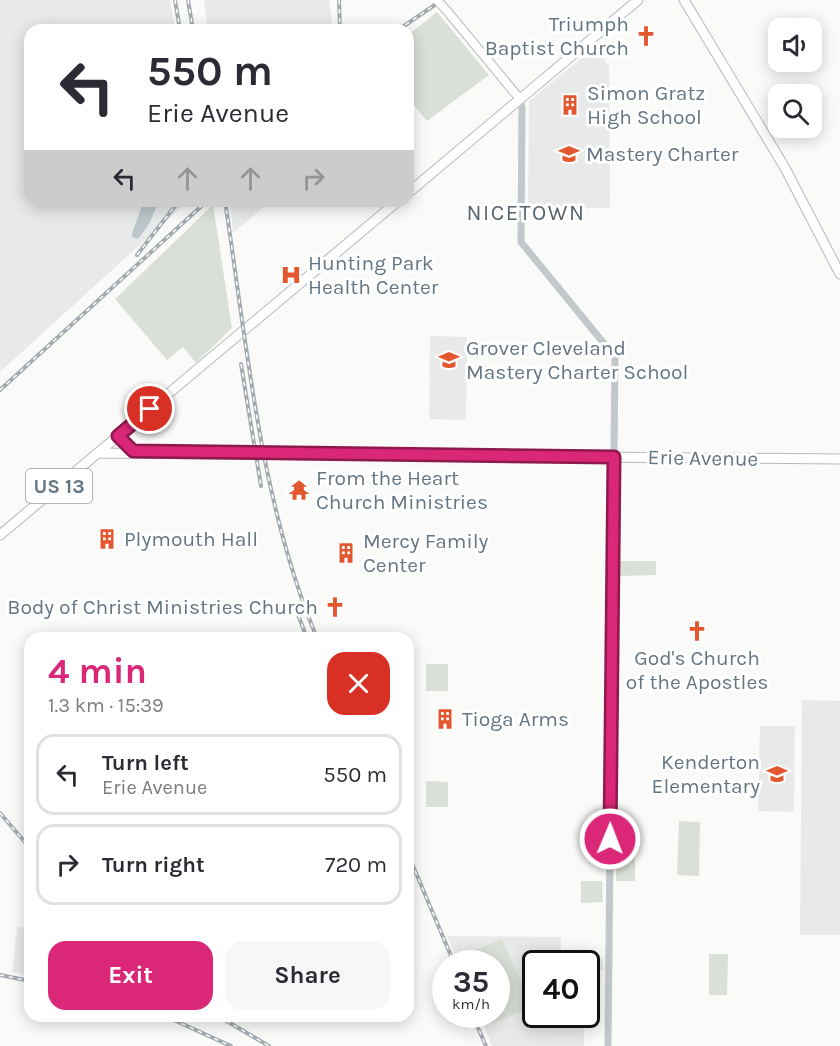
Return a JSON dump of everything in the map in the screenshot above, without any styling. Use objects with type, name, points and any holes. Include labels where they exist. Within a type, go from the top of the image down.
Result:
[{"type":"main road","points":[[437,0],[519,98]]},
{"type":"main road","points":[[414,188],[638,0]]},
{"type":"main road","points":[[684,0],[789,175],[840,274]]},
{"type":"main road","name":"US 13","points":[[0,535],[391,207]]},
{"type":"main road","points":[[118,436],[134,452]]},
{"type":"main road","name":"Erie Avenue","points":[[99,453],[840,459]]},
{"type":"street","points":[[519,98],[522,107],[521,242],[615,357],[608,1046]]},
{"type":"shaded area","points":[[0,0],[170,0],[174,24],[24,24],[24,207],[181,207],[0,372]]},
{"type":"shaded area","points":[[204,0],[329,0],[332,23],[332,24],[207,24]]},
{"type":"shaded area","points":[[437,12],[489,75],[427,121],[414,105],[414,30]]},
{"type":"shaded area","name":"Mastery Charter","points":[[595,47],[609,66],[610,208],[528,208],[529,101]]},
{"type":"shaded area","points":[[142,207],[156,207],[149,224],[138,239],[132,237]]},
{"type":"shaded area","points":[[213,207],[232,328],[196,363],[183,347],[167,360],[115,299]]},
{"type":"shaded area","points":[[231,207],[264,207],[233,233]]},
{"type":"shaded area","name":"Grover Cleveland Mastery Charter School","points":[[430,336],[467,337],[466,420],[429,419]]},
{"type":"shaded area","points":[[619,561],[656,561],[656,575],[620,576]]},
{"type":"shaded area","points":[[426,664],[448,664],[448,691],[426,691]]},
{"type":"shaded area","points":[[802,700],[840,701],[840,935],[800,935]]},
{"type":"shaded area","name":"Kenderton Elementary","points":[[760,726],[795,726],[794,812],[758,811]]},
{"type":"shaded area","points":[[426,781],[448,782],[448,807],[426,807]]},
{"type":"shaded area","points":[[616,821],[635,821],[635,881],[616,881]]},
{"type":"shaded area","points":[[679,821],[700,822],[699,876],[677,875]]},
{"type":"shaded area","points":[[581,881],[602,881],[603,902],[581,903]]},
{"type":"shaded area","points":[[17,927],[24,928],[24,975],[12,972]]},
{"type":"shaded area","points":[[447,936],[561,937],[561,950],[522,950],[522,1028],[584,1028],[584,1046],[492,1046],[485,1028],[510,1028],[510,950],[453,950]]},
{"type":"shaded area","points":[[502,939],[507,950],[475,950]]},
{"type":"shaded area","points":[[709,954],[728,954],[727,995],[709,995]]},
{"type":"shaded area","points":[[510,957],[522,984],[522,1011],[510,1016]]},
{"type":"shaded area","points":[[600,959],[603,959],[603,970],[600,970]]},
{"type":"railway","points":[[175,0],[179,24]]},
{"type":"railway","points":[[188,0],[192,24]]},
{"type":"railway","points":[[339,0],[340,24]]},
{"type":"railway","points":[[407,24],[442,0]]},
{"type":"railway","points":[[137,255],[174,207]]},
{"type":"railway","points":[[0,390],[200,207]]},
{"type":"railway","points":[[226,207],[249,367],[269,478],[282,533],[315,632]]},
{"type":"railway","points":[[241,364],[261,486]]},
{"type":"railway","points":[[295,607],[305,632]]},
{"type":"railway","points":[[0,813],[24,841]]},
{"type":"railway","points":[[414,868],[449,950]]},
{"type":"railway","points":[[0,975],[24,980]]},
{"type":"railway","points":[[178,1022],[231,1046]]},
{"type":"railway","points":[[228,1022],[269,1046]]},
{"type":"railway","points":[[478,1028],[486,1046]]},
{"type":"place","name":"Triumph Baptist Church","points":[[646,36]]},
{"type":"place","name":"Simon Gratz High School","points":[[570,105]]},
{"type":"place","name":"Mastery Charter","points":[[569,154]]},
{"type":"place","name":"Hunting Park Health Center","points":[[291,275]]},
{"type":"place","name":"Grover Cleveland Mastery Charter School","points":[[449,360]]},
{"type":"place","name":"From the Heart Church Ministries","points":[[299,490]]},
{"type":"place","name":"Plymouth Hall","points":[[107,539]]},
{"type":"place","name":"Mercy Family Center","points":[[346,553]]},
{"type":"place","name":"Body of Christ Ministries Church","points":[[335,607]]},
{"type":"place","name":"God's Church of the Apostles","points":[[697,631]]},
{"type":"place","name":"Tioga Arms","points":[[445,719]]},
{"type":"place","name":"Kenderton Elementary","points":[[777,774]]},
{"type":"district","name":"NICETOWN","points":[[526,212]]},
{"type":"route","points":[[150,409],[118,436],[130,450],[614,457],[610,839]]}]
